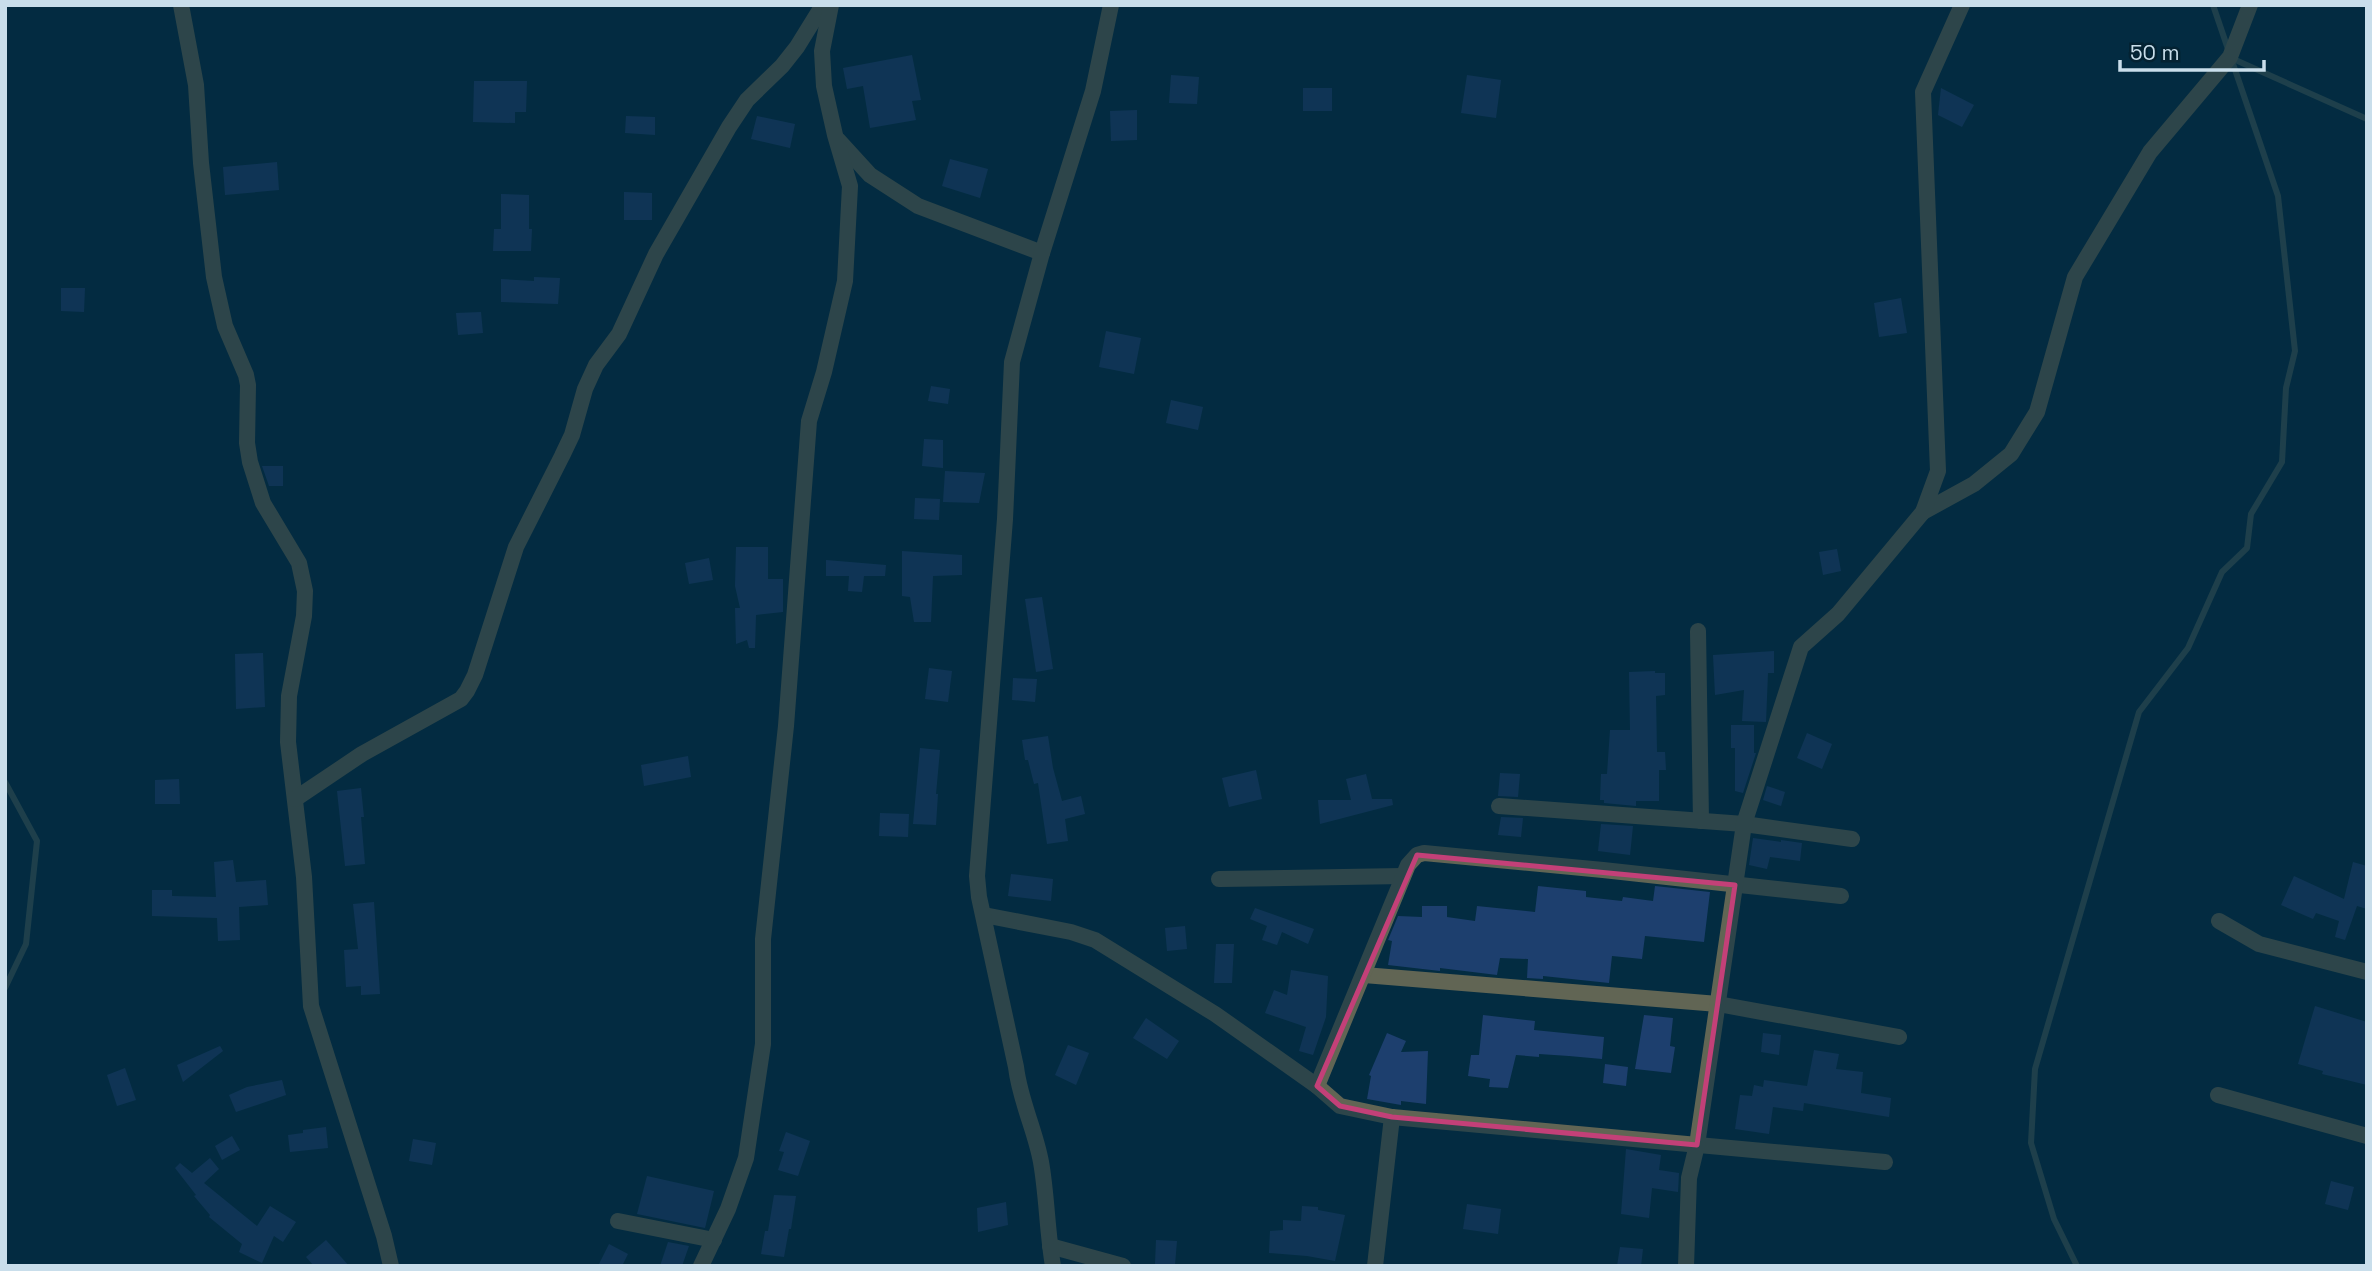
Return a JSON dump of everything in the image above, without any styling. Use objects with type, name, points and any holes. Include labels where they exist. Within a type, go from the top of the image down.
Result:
[{"type":"street","points":[[181,5],[196,85],[201,163],[214,277],[225,326],[246,374],[248,385],[247,443],[250,462],[263,503],[299,563],[305,591],[304,616],[289,696],[288,743],[304,877],[311,1006],[384,1236],[391,1266]]},
{"type":"street","points":[[295,799],[362,754],[461,699],[467,691],[487,640],[516,548],[572,435],[585,390],[596,365],[619,334],[656,254],[729,127],[747,100],[782,66],[797,47],[823,5]]},
{"type":"street","points":[[701,1266],[746,1158],[763,1044],[763,939],[786,726],[809,421],[834,337],[845,281],[850,186],[824,86],[822,51],[831,5]]},
{"type":"street","points":[[1053,1266],[1041,1163],[1019,1090],[977,876],[1005,519],[1012,362],[1042,253],[1093,91],[1111,5]]},
{"type":"street","points":[[1686,1266],[1689,1178],[1697,1145],[1744,824],[1801,647],[1838,614],[1923,512],[1938,471],[1923,92],[1962,5]]},
{"type":"street","points":[[1923,512],[1974,484],[2011,454],[2037,412],[2074,277],[2150,152],[2230,57],[2250,5]]},
{"type":"street","points":[[835,135],[870,175],[918,206],[1042,253]]},
{"type":"street","points":[[1698,631],[1701,821]]},
{"type":"street","points":[[1499,806],[1744,824],[1852,839]]},
{"type":"street","points":[[1317,1086],[1404,876],[1412,859],[1424,853],[1841,896]]},
{"type":"street","points":[[1219,879],[1404,876]]},
{"type":"street","points":[[984,915],[1071,932],[1095,940],[1215,1014],[1317,1086],[1340,1107],[1392,1117],[1885,1162]]},
{"type":"street","points":[[2219,921],[2259,944],[2367,972]]},
{"type":"street","points":[[1364,975],[1718,1004],[1899,1037]]},
{"type":"street","points":[[2218,1095],[2367,1136]]},
{"type":"street","points":[[1375,1266],[1392,1117]]},
{"type":"street","points":[[618,1220],[714,1240]]},
{"type":"street","points":[[1050,1245],[1123,1266]]},
{"type":"highlighted area","points":[[1417,855],[1735,885],[1697,1145],[1392,1117],[1340,1106],[1317,1086]]},
{"type":"building","points":[[912,55],[921,100],[912,101],[916,120],[870,128],[863,86],[847,89],[843,68]]},
{"type":"building","points":[[1171,75],[1199,77],[1197,104],[1169,103]]},
{"type":"building","points":[[1467,75],[1501,80],[1496,118],[1461,113]]},
{"type":"building","points":[[474,81],[527,81],[526,112],[515,112],[515,123],[473,122]]},
{"type":"building","points":[[1303,88],[1332,88],[1332,111],[1303,111]]},
{"type":"building","points":[[1941,88],[1974,105],[1962,127],[1938,115]]},
{"type":"building","points":[[1137,110],[1137,140],[1111,141],[1110,111]]},
{"type":"building","points":[[626,116],[655,117],[655,135],[625,133]]},
{"type":"building","points":[[757,116],[795,124],[790,148],[751,139]]},
{"type":"building","points":[[950,159],[988,169],[980,198],[942,186]]},
{"type":"building","points":[[277,162],[279,190],[225,195],[223,167]]},
{"type":"building","points":[[624,192],[652,193],[652,220],[624,220]]},
{"type":"building","points":[[501,194],[529,195],[531,251],[493,251],[494,229],[501,229]]},
{"type":"building","points":[[534,277],[560,278],[558,304],[501,302],[501,279],[534,281]]},
{"type":"building","points":[[61,288],[85,288],[84,312],[61,311]]},
{"type":"building","points":[[1901,298],[1907,333],[1879,337],[1874,303]]},
{"type":"building","points":[[481,312],[483,333],[458,335],[456,313]]},
{"type":"building","points":[[1106,331],[1141,338],[1134,374],[1099,367]]},
{"type":"building","points":[[931,386],[950,389],[948,404],[928,401]]},
{"type":"building","points":[[1171,400],[1203,407],[1198,430],[1166,423]]},
{"type":"building","points":[[924,439],[943,440],[943,468],[922,466]]},
{"type":"building","points":[[262,466],[283,466],[283,486],[269,486]]},
{"type":"building","points":[[945,471],[985,473],[979,503],[943,502]]},
{"type":"building","points":[[915,498],[940,499],[939,520],[914,519]]},
{"type":"building","points":[[736,547],[768,547],[768,579],[783,579],[783,612],[756,615],[755,648],[749,648],[747,640],[736,644],[735,608],[740,608],[735,586]]},
{"type":"building","points":[[1837,549],[1841,571],[1823,575],[1819,552]]},
{"type":"building","points":[[902,551],[962,555],[962,575],[933,576],[931,622],[914,622],[910,597],[902,596]]},
{"type":"building","points":[[709,558],[713,580],[689,584],[685,563]]},
{"type":"building","points":[[826,560],[886,565],[885,576],[864,576],[862,592],[848,591],[849,576],[826,576]]},
{"type":"building","points":[[1042,597],[1053,669],[1036,672],[1025,599]]},
{"type":"building","points":[[1774,651],[1774,673],[1768,673],[1766,722],[1742,721],[1744,690],[1715,695],[1713,655]]},
{"type":"building","points":[[263,653],[265,707],[236,709],[235,654]]},
{"type":"building","points":[[929,668],[952,671],[948,702],[925,699]]},
{"type":"building","points":[[1629,672],[1665,673],[1665,695],[1656,696],[1657,752],[1665,752],[1666,770],[1659,770],[1659,801],[1636,801],[1636,806],[1604,803],[1604,800],[1600,800],[1601,774],[1607,774],[1610,730],[1630,730]]},
{"type":"building","points":[[1013,678],[1037,679],[1035,702],[1012,700]]},
{"type":"building","points":[[1731,725],[1754,725],[1756,753],[1743,793],[1735,791],[1735,748],[1731,748]]},
{"type":"building","points":[[1807,733],[1832,744],[1822,769],[1797,758]]},
{"type":"building","points":[[1048,736],[1062,801],[1081,796],[1085,814],[1065,819],[1068,841],[1047,844],[1038,783],[1034,784],[1028,760],[1025,760],[1022,740]]},
{"type":"building","points":[[920,748],[940,750],[936,825],[913,824]]},
{"type":"building","points":[[688,756],[691,777],[644,786],[641,765]]},
{"type":"building","points":[[1256,770],[1262,799],[1229,807],[1222,778]]},
{"type":"building","points":[[1500,773],[1520,774],[1518,797],[1498,796]]},
{"type":"building","points":[[1366,774],[1372,799],[1392,799],[1393,805],[1320,824],[1318,800],[1351,800],[1346,779]]},
{"type":"building","points":[[179,779],[180,804],[155,804],[155,780]]},
{"type":"building","points":[[1767,786],[1785,792],[1781,806],[1763,800]]},
{"type":"building","points":[[361,788],[365,864],[345,866],[337,791]]},
{"type":"building","points":[[880,813],[909,814],[908,837],[879,836]]},
{"type":"building","points":[[1501,817],[1523,818],[1521,837],[1498,835]]},
{"type":"building","points":[[1601,824],[1633,826],[1630,855],[1598,851]]},
{"type":"building","points":[[1753,838],[1802,843],[1800,861],[1770,857],[1767,869],[1749,865]]},
{"type":"building","points":[[233,860],[236,882],[266,880],[268,905],[239,907],[240,940],[218,941],[217,918],[152,916],[152,890],[172,890],[172,896],[216,897],[214,862]]},
{"type":"building","points":[[2353,862],[2367,866],[2367,909],[2357,906],[2345,940],[2335,937],[2339,921],[2316,913],[2313,919],[2281,905],[2294,876],[2344,899]]},
{"type":"building","points":[[1011,874],[1053,879],[1051,901],[1008,896]]},
{"type":"building","points":[[1538,886],[1586,891],[1586,897],[1622,901],[1623,897],[1653,901],[1655,886],[1710,892],[1704,942],[1645,936],[1642,959],[1612,956],[1609,983],[1543,976],[1543,979],[1527,978],[1528,959],[1500,958],[1497,975],[1388,965],[1392,941],[1388,940],[1398,916],[1422,917],[1422,906],[1447,906],[1447,917],[1475,921],[1477,906],[1535,912]]},
{"type":"building","points":[[374,902],[380,994],[361,995],[361,986],[346,987],[344,950],[358,949],[353,904]]},
{"type":"building","points":[[1255,908],[1314,929],[1308,944],[1282,932],[1277,945],[1262,940],[1267,926],[1250,919]]},
{"type":"building","points":[[1185,926],[1187,949],[1167,951],[1165,928]]},
{"type":"building","points":[[1216,944],[1234,944],[1232,983],[1214,983]]},
{"type":"building","points":[[1291,970],[1328,976],[1326,1017],[1313,1055],[1299,1051],[1306,1027],[1265,1013],[1274,990],[1287,995]]},
{"type":"building","points":[[2315,1006],[2367,1022],[2367,1085],[2322,1074],[2323,1071],[2298,1064]]},
{"type":"building","points":[[1483,1015],[1535,1021],[1534,1030],[1604,1037],[1602,1059],[1516,1055],[1508,1088],[1489,1087],[1490,1079],[1468,1076],[1471,1055],[1479,1055]]},
{"type":"building","points":[[1644,1015],[1673,1018],[1670,1046],[1675,1047],[1671,1073],[1635,1069]]},
{"type":"building","points":[[1146,1018],[1179,1041],[1167,1059],[1133,1038]]},
{"type":"building","points":[[1387,1033],[1406,1041],[1401,1052],[1428,1051],[1426,1104],[1401,1101],[1401,1105],[1367,1099],[1369,1075]]},
{"type":"building","points":[[1763,1033],[1781,1035],[1779,1055],[1761,1052]]},
{"type":"building","points":[[1068,1045],[1089,1053],[1076,1085],[1055,1075]]},
{"type":"building","points":[[220,1046],[223,1051],[183,1082],[177,1065]]},
{"type":"building","points":[[1814,1050],[1839,1054],[1836,1069],[1863,1072],[1861,1093],[1891,1098],[1889,1117],[1804,1103],[1803,1111],[1773,1107],[1769,1134],[1735,1129],[1740,1095],[1752,1096],[1754,1085],[1763,1087],[1764,1080],[1807,1086]]},
{"type":"building","points":[[1605,1064],[1628,1067],[1626,1086],[1603,1083]]},
{"type":"building","points":[[125,1068],[136,1100],[117,1106],[107,1075]]},
{"type":"building","points":[[282,1080],[286,1095],[236,1112],[229,1095],[247,1087]]},
{"type":"building","points":[[326,1127],[328,1148],[290,1152],[288,1135]]},
{"type":"building","points":[[786,1132],[810,1141],[798,1176],[778,1170],[784,1152],[779,1151]]},
{"type":"building","points":[[232,1136],[240,1150],[222,1160],[215,1146]]},
{"type":"building","points":[[413,1139],[436,1143],[432,1165],[409,1161]]},
{"type":"building","points":[[1626,1149],[1661,1155],[1659,1170],[1679,1173],[1678,1192],[1652,1188],[1649,1218],[1621,1214]]},
{"type":"building","points":[[210,1158],[219,1169],[204,1183],[257,1226],[270,1206],[296,1222],[283,1242],[274,1236],[262,1263],[239,1252],[242,1244],[209,1217],[175,1168],[180,1163],[192,1173]]},
{"type":"building","points":[[647,1176],[714,1191],[705,1228],[637,1214]]},
{"type":"building","points":[[2331,1181],[2354,1187],[2348,1210],[2325,1204]]},
{"type":"building","points":[[774,1195],[796,1196],[784,1257],[761,1254]]},
{"type":"building","points":[[1006,1202],[1008,1225],[978,1232],[977,1208]]},
{"type":"building","points":[[1467,1204],[1501,1209],[1498,1234],[1463,1229]]},
{"type":"building","points":[[1302,1206],[1318,1207],[1318,1210],[1345,1215],[1335,1261],[1269,1253],[1270,1231],[1283,1230],[1283,1220],[1301,1221]]},
{"type":"building","points":[[326,1240],[349,1266],[314,1266],[306,1257]]},
{"type":"building","points":[[1156,1240],[1177,1241],[1175,1265],[1155,1264]]},
{"type":"building","points":[[668,1242],[689,1246],[682,1266],[660,1266]]},
{"type":"building","points":[[609,1244],[628,1254],[622,1266],[598,1266]]},
{"type":"building","points":[[1620,1247],[1643,1249],[1641,1266],[1617,1266]]},
{"type":"waterway","points":[[2077,1266],[2054,1219],[2031,1143],[2035,1069],[2139,712],[2188,648],[2222,572],[2247,548],[2251,514],[2282,462],[2286,388],[2295,351],[2278,196],[2213,5]]},
{"type":"waterway","points":[[2231,58],[2367,119]]},
{"type":"waterway","points":[[5,782],[37,841],[26,944],[5,988]]}]
